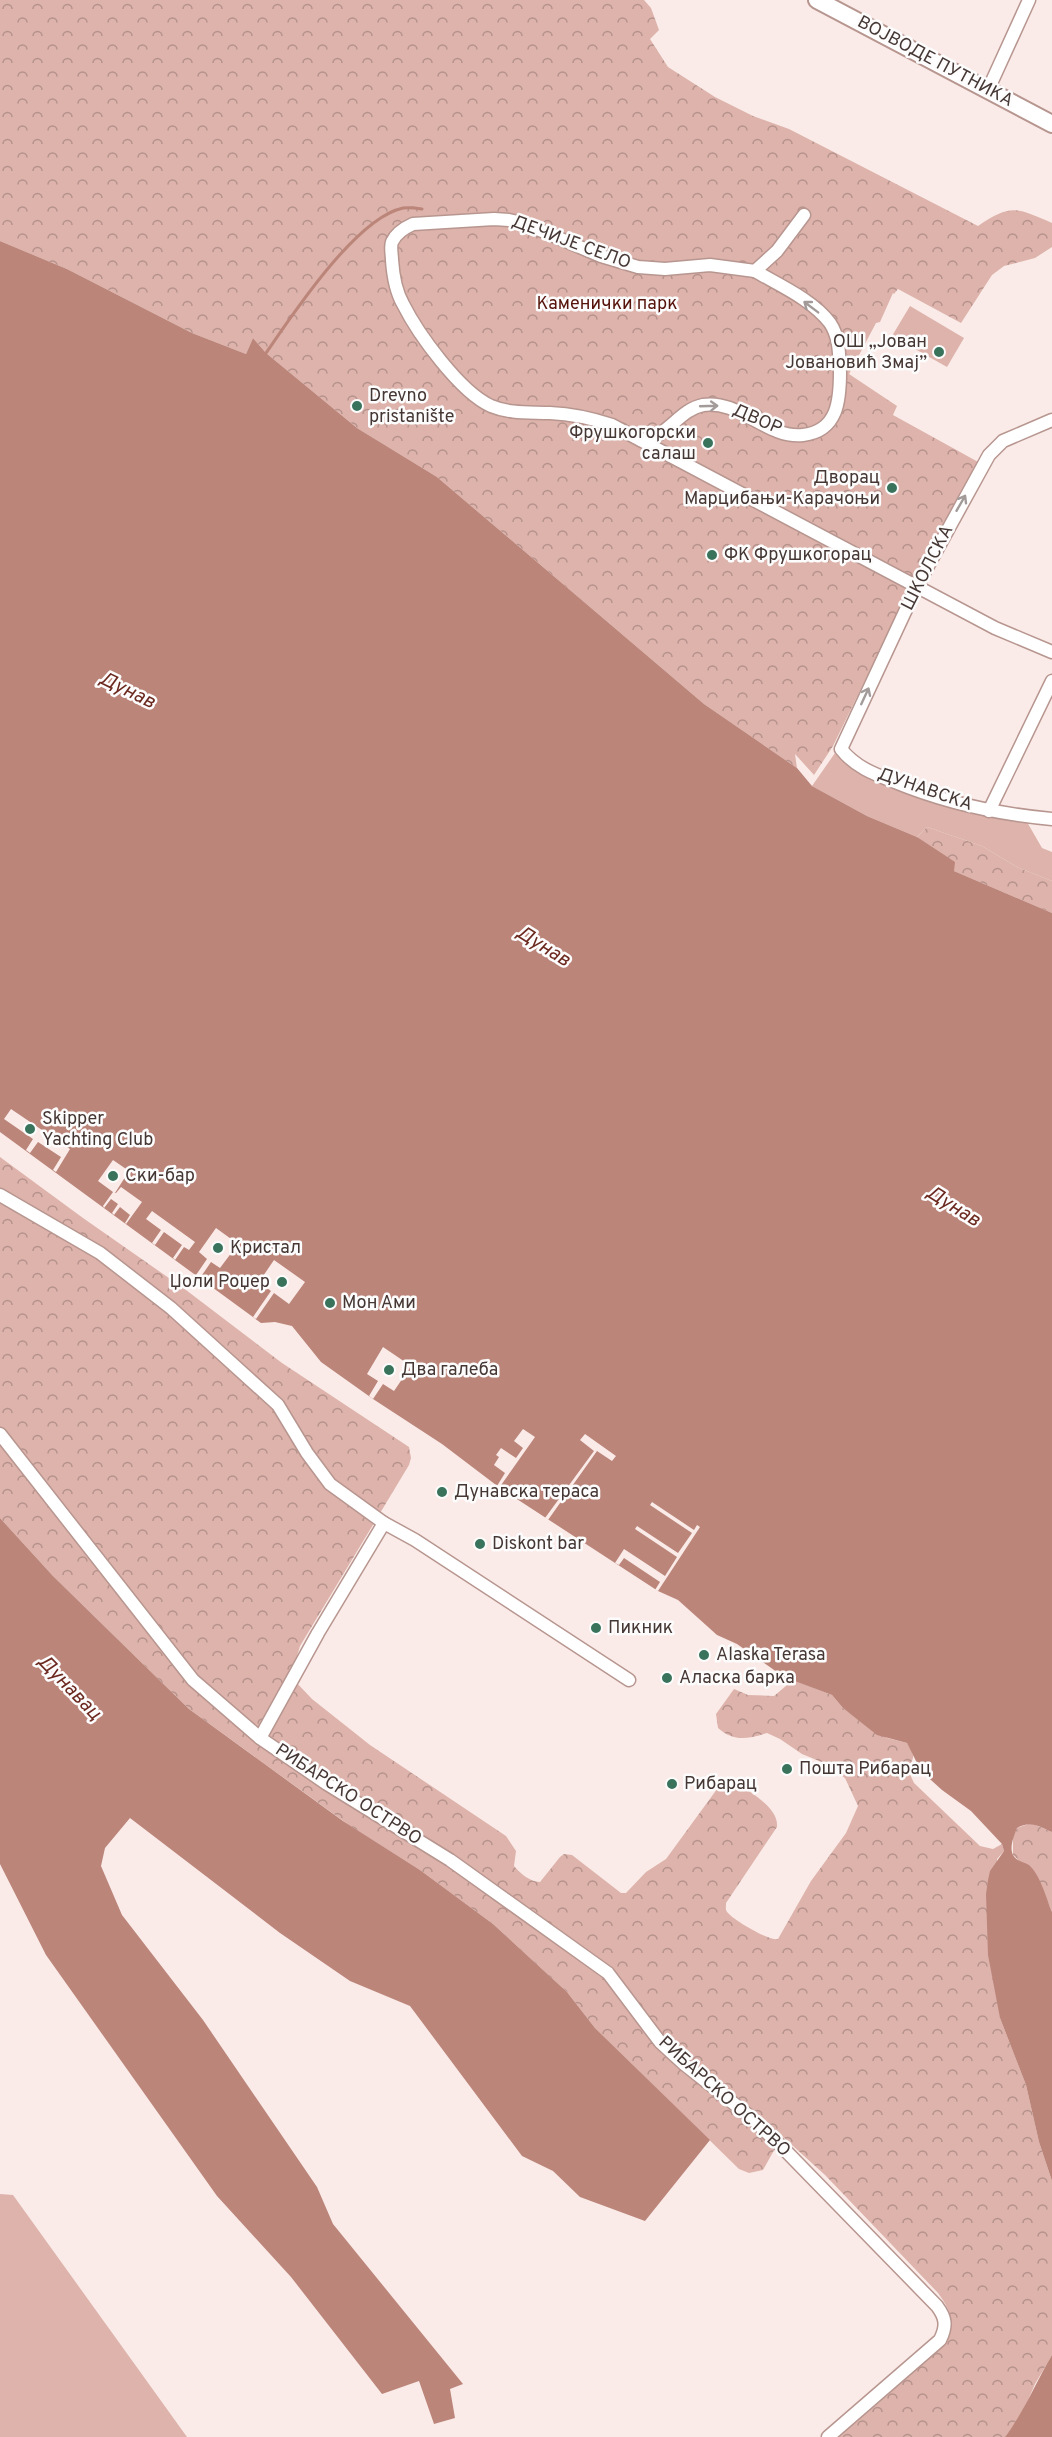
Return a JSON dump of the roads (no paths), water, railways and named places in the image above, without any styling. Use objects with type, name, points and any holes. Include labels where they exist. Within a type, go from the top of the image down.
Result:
[{"type":"main road","name":"ВОЈВОДЕ ПУТНИКА","points":[[818,0],[1052,124]]},
{"type":"street","points":[[988,90],[1029,0]]},
{"type":"street","points":[[755,271],[777,251],[804,215]]},
{"type":"street","name":"ДЕЧИЈЕ СЕЛО","points":[[641,440],[591,418],[564,414],[503,411],[480,400],[440,359],[402,303],[395,284],[392,243],[401,231],[413,224],[494,219],[523,224],[601,256],[638,267],[665,269],[710,265],[755,271]]},
{"type":"street","name":"ДВОР","points":[[641,440],[657,436],[683,414],[708,405],[727,407],[766,426],[796,435],[809,434],[832,419],[840,401],[841,390],[839,351],[834,331],[816,309],[755,271]]},
{"type":"street","name":"ШКОЛСКА","points":[[841,749],[917,586],[989,455],[1003,441],[1052,420]]},
{"type":"street","points":[[641,440],[994,628],[1052,652]]},
{"type":"street","points":[[989,811],[1052,681]]},
{"type":"street","name":"ДУНАВСКА","points":[[841,749],[862,769],[951,803],[989,811],[1052,819]]},
{"type":"street","points":[[0,1195],[100,1253],[171,1308],[278,1405],[307,1453],[330,1484],[384,1523],[415,1540],[629,1680]]},
{"type":"street","name":"РИБАРСКО ОСТРВО","points":[[0,1434],[193,1680],[260,1738],[327,1784],[450,1860],[608,1973],[660,2042],[747,2114],[781,2146],[938,2306],[945,2324],[940,2340],[828,2437]]},
{"type":"street","name":"РИБАРСКО ОСТРВО","points":[[260,1738],[318,1633],[384,1523]]},
{"type":"water","name":"Дунав","points":[[0,241],[67,269],[192,333],[246,354],[253,338],[266,353],[357,428],[437,477],[704,704],[797,768],[812,786],[867,816],[917,837],[955,862],[954,871],[1052,913],[1052,1832],[1026,1824],[1017,1828],[1012,1849],[1013,1855],[1029,1865],[1037,1875],[1052,1912],[1052,2181],[1039,2142],[1026,2085],[1000,2018],[988,1955],[986,1894],[990,1871],[1004,1851],[1002,1844],[971,1811],[921,1771],[907,1743],[877,1735],[843,1708],[832,1695],[784,1677],[737,1644],[717,1635],[678,1600],[658,1591],[500,1488],[442,1444],[321,1362],[292,1326],[275,1322],[261,1323],[0,1132]]},
{"type":"water","name":"Дунавац","points":[[0,1518],[53,1576],[189,1709],[343,1821],[420,1870],[493,1924],[567,1992],[595,2028],[710,2140],[645,2221],[580,2197],[553,2171],[522,2156],[410,2006],[350,1981],[280,1933],[130,1818],[105,1848],[101,1866],[122,1915],[203,2020],[317,2187],[333,2224],[463,2384],[450,2389],[455,2418],[434,2424],[419,2381],[382,2394],[291,2277],[217,2196],[46,1955],[0,1864]]},
{"type":"water","points":[[1052,2355],[1052,2437],[1005,2437],[1024,2407]]},
{"type":"waterway","points":[[266,353],[327,270],[366,229],[385,216],[403,208],[422,209]]},
{"type":"place","name":"ОШ „Јован Јовановић Змај”","points":[[939,352]]},
{"type":"place","name":"Drevno pristanište","points":[[357,406]]},
{"type":"place","name":"Фрушкогорски салаш","points":[[708,443]]},
{"type":"place","name":"Дворац Марцибањи-Карачоњи","points":[[892,488]]},
{"type":"place","name":"ФК Фрушкогорац","points":[[712,555]]},
{"type":"place","name":"Skipper Yachting Club","points":[[30,1129]]},
{"type":"place","name":"Ски-бар","points":[[113,1176]]},
{"type":"place","name":"Кристал","points":[[218,1248]]},
{"type":"place","name":"Џоли Роџер","points":[[282,1282]]},
{"type":"place","name":"Мон Ами","points":[[330,1303]]},
{"type":"place","name":"Два галеба","points":[[389,1370]]},
{"type":"place","name":"Дунавска тераса","points":[[442,1492]]},
{"type":"place","name":"Diskont bar","points":[[480,1544]]},
{"type":"place","name":"Пикник","points":[[596,1628]]},
{"type":"place","name":"Alaska Terasa","points":[[704,1655]]},
{"type":"place","name":"Аласка барка","points":[[667,1678]]},
{"type":"place","name":"Пошта Рибарац","points":[[787,1769]]},
{"type":"place","name":"Рибарац","points":[[672,1784]]},
{"type":"park label","name":"Каменички парк","points":[[607,304]]}]
